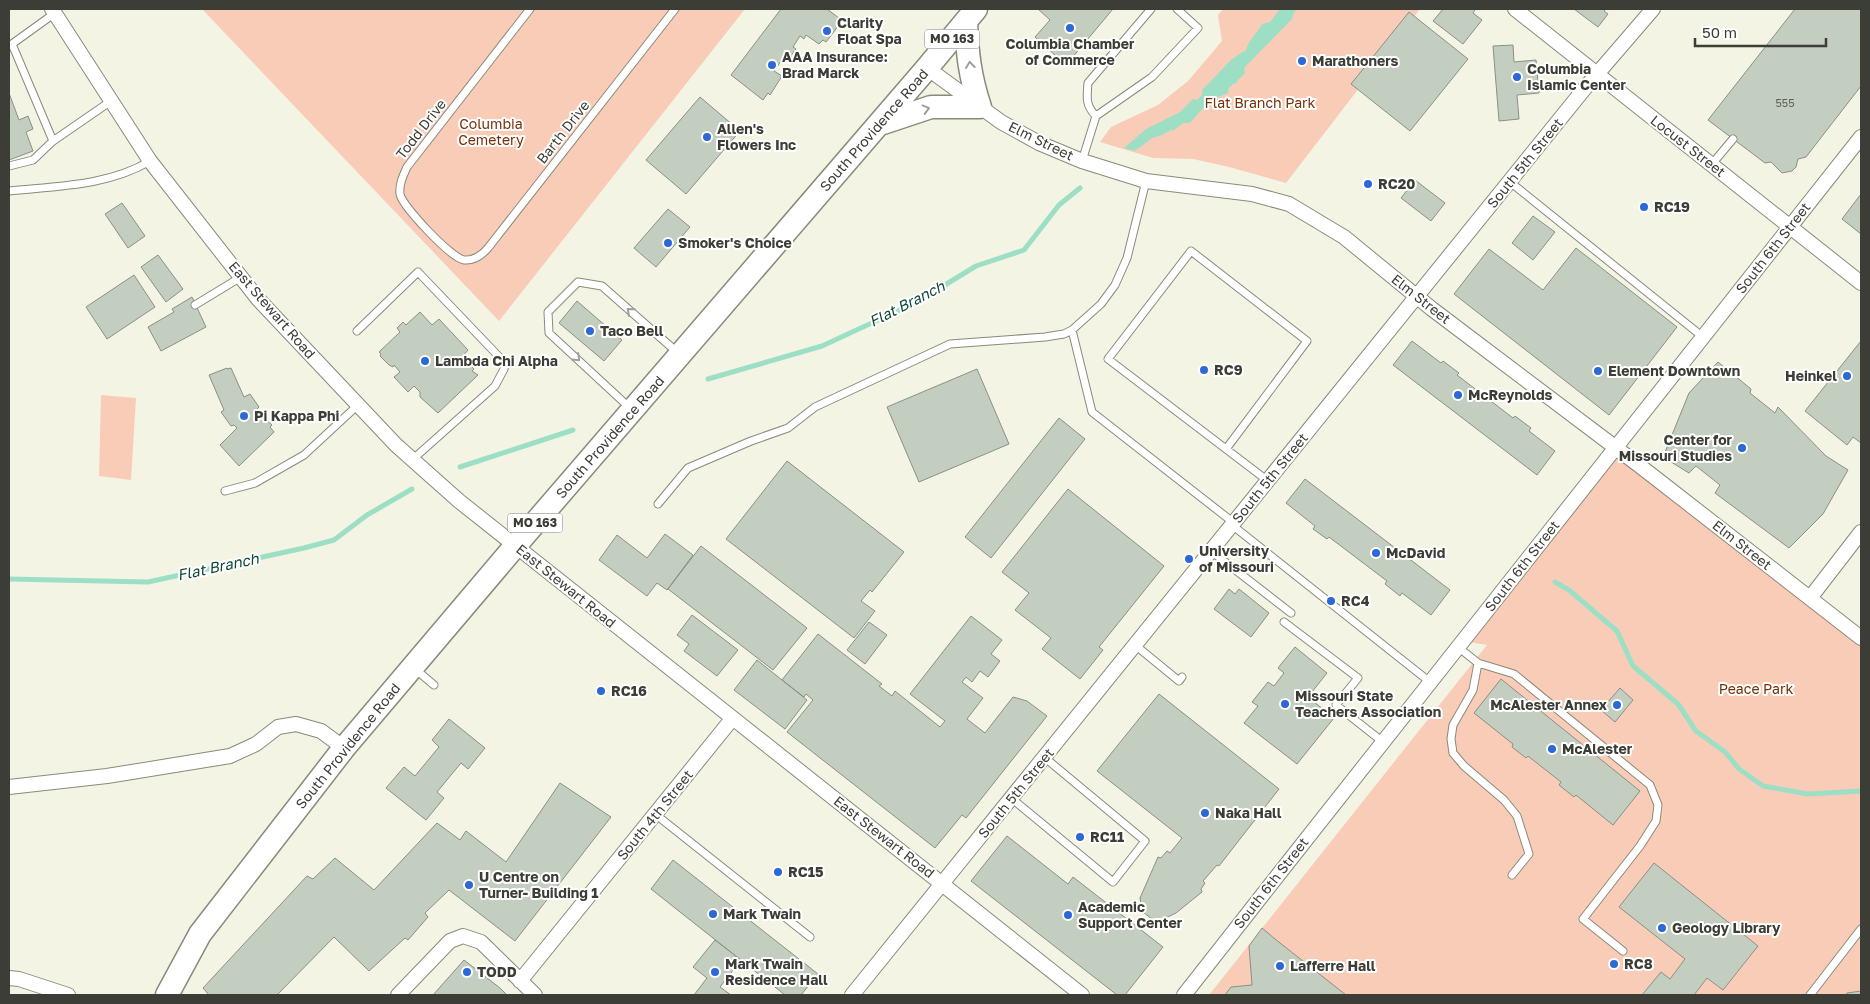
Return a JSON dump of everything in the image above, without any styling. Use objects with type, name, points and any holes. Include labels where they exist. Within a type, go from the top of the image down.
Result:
[{"type":"main road","name":"South Providence Road","points":[[167,995],[200,934],[344,748],[971,15]]},
{"type":"main road","points":[[879,124],[931,107],[980,107],[972,84],[967,44],[971,15]]},
{"type":"street","name":"Locust Street","points":[[1514,9],[1861,283]]},
{"type":"street","name":"South 5th Street","points":[[852,995],[1597,74],[1653,9]]},
{"type":"street","name":"East Stewart Road","points":[[54,11],[150,161],[241,278],[396,445],[460,501],[732,719],[1082,995]]},
{"type":"street","name":"Elm Street","points":[[927,68],[1001,122],[1039,144],[1082,161],[1146,181],[1252,194],[1289,204],[1344,237],[1417,297],[1861,638]]},
{"type":"street","name":"South 6th Street","points":[[1184,995],[1861,137]]},
{"type":"street","points":[[1810,598],[1861,532]]},
{"type":"street","name":"South 4th Street","points":[[520,980],[732,719]]},
{"type":"street","points":[[9,787],[107,776],[230,756],[256,744],[278,727],[296,724],[321,731],[344,748]]},
{"type":"street","points":[[398,995],[450,941],[463,936],[481,942],[534,995]]},
{"type":"street","points":[[9,978],[19,979],[68,995]]},
{"type":"lane","name":"Todd Drive","points":[[464,260],[446,250],[408,208],[400,195],[401,181],[407,167],[530,9]]},
{"type":"lane","name":"Barth Drive","points":[[464,260],[478,258],[488,248],[675,9]]},
{"type":"lane","points":[[1096,116],[1089,109],[1087,99],[1088,83],[1151,9]]},
{"type":"lane","points":[[1082,161],[1096,116],[1152,77],[1198,28],[1177,9]]},
{"type":"lane","points":[[53,141],[10,45],[54,11]]},
{"type":"lane","points":[[9,166],[33,160],[53,141],[111,101]]},
{"type":"lane","points":[[1712,164],[1733,138]]},
{"type":"lane","points":[[9,191],[98,181],[124,174],[150,161]]},
{"type":"lane","points":[[658,504],[688,468],[751,440],[788,428],[815,407],[950,344],[1045,337],[1064,334],[1072,330],[1101,304],[1115,285],[1127,258],[1146,181]]},
{"type":"lane","points":[[1510,182],[1703,337]]},
{"type":"lane","points":[[1226,449],[1307,341],[1191,252],[1108,359],[1226,449],[1268,481]]},
{"type":"lane","points":[[357,331],[418,272],[505,363],[495,386],[412,460]]},
{"type":"lane","points":[[195,305],[241,278]]},
{"type":"lane","points":[[633,410],[549,333],[548,312],[578,282],[602,286],[680,355]]},
{"type":"lane","points":[[1072,330],[1092,412],[1430,682]]},
{"type":"lane","points":[[225,491],[255,483],[304,455],[358,405]]},
{"type":"lane","points":[[1211,551],[1291,613]]},
{"type":"lane","points":[[1284,622],[1358,678],[1336,705],[1383,742]]},
{"type":"lane","points":[[1135,645],[1179,680],[1182,677]]},
{"type":"lane","points":[[1458,647],[1478,663],[1514,674],[1650,785],[1658,805],[1656,821],[1640,846],[1583,920],[1623,952]]},
{"type":"lane","points":[[1478,663],[1473,690],[1453,725],[1451,739],[1453,753],[1464,766],[1504,800],[1517,816],[1529,854],[1512,875]]},
{"type":"lane","points":[[413,667],[434,685]]},
{"type":"lane","points":[[1011,798],[1113,882],[1145,841],[1044,757]]},
{"type":"lane","points":[[655,814],[810,937]]},
{"type":"lane","points":[[1810,995],[1861,929]]},
{"type":"green space","name":"Columbia Cemetery","points":[[202,9],[745,9],[499,321]]},
{"type":"green space","name":"Flat Branch Park","points":[[1223,9],[1420,9],[1286,183],[1193,159],[1153,158],[1100,142],[1111,127],[1158,105],[1188,81],[1222,41],[1218,15]]},
{"type":"green space","points":[[101,395],[136,398],[131,480],[99,476]]},
{"type":"green space","name":"Peace Park","points":[[1616,448],[1861,638],[1861,995],[1209,995],[1487,645],[1463,641]]},
{"type":"shaded area","points":[[1280,9],[1298,9],[1294,12],[1292,19],[1244,68],[1245,73],[1237,83],[1228,89],[1228,93],[1218,97],[1209,107],[1205,106],[1190,123],[1183,123],[1173,131],[1171,130],[1152,138],[1135,151],[1124,148],[1146,129],[1180,112],[1193,99],[1197,100],[1202,95],[1202,90],[1232,59],[1246,50],[1262,24],[1270,22]]},
{"type":"building","points":[[781,9],[827,9],[839,18],[836,23],[839,25],[826,42],[823,40],[819,44],[806,35],[804,39],[800,36],[793,47],[796,49],[788,60],[784,57],[774,71],[782,76],[770,95],[768,93],[763,100],[731,75]]},
{"type":"building","name":"Columbia Chamber of Commerce","points":[[1038,9],[1113,9],[1066,65],[1035,37],[1050,20]]},
{"type":"building","points":[[1443,9],[1474,9],[1473,13],[1482,20],[1463,44],[1433,21]]},
{"type":"building","points":[[1574,9],[1606,9],[1604,11],[1608,14],[1598,27]]},
{"type":"building","points":[[1795,9],[1861,9],[1861,86],[1806,157],[1798,159],[1796,167],[1792,171],[1782,173],[1771,162],[1765,163],[1708,120]]},
{"type":"building","points":[[1409,12],[1468,59],[1410,131],[1351,84]]},
{"type":"building","name":"Columbia Islamic Center","points":[[1513,45],[1514,62],[1536,60],[1539,93],[1517,95],[1519,119],[1499,121],[1493,46]]},
{"type":"building","points":[[9,93],[19,120],[28,116],[33,129],[26,132],[33,151],[9,160]]},
{"type":"building","points":[[700,97],[740,131],[686,194],[646,160]]},
{"type":"building","points":[[1415,180],[1445,203],[1431,221],[1401,198]]},
{"type":"building","points":[[1861,194],[1861,234],[1842,219]]},
{"type":"building","points":[[122,203],[145,236],[128,248],[105,214]]},
{"type":"building","points":[[668,209],[690,227],[656,267],[634,248]]},
{"type":"building","points":[[1533,216],[1555,232],[1533,260],[1512,243]]},
{"type":"building","name":"Element Downtown","points":[[1576,248],[1677,327],[1609,415],[1454,294],[1489,249],[1543,290]]},
{"type":"building","points":[[158,255],[183,289],[166,302],[141,267]]},
{"type":"building","points":[[134,275],[155,307],[107,339],[86,307]]},
{"type":"building","points":[[192,297],[206,327],[161,351],[148,327],[174,312],[172,309]]},
{"type":"building","name":"Taco Bell","points":[[577,301],[622,340],[604,361],[559,323]]},
{"type":"building","name":"Lambda Chi Alpha","points":[[420,312],[432,325],[439,319],[468,350],[462,357],[474,369],[472,371],[478,375],[438,413],[420,397],[420,392],[414,386],[408,392],[394,377],[400,372],[394,365],[393,367],[389,365],[380,356],[379,352],[400,332],[397,328],[403,322],[406,325]]},
{"type":"building","name":"McReynolds","points":[[1412,341],[1441,363],[1443,361],[1459,373],[1457,375],[1513,418],[1515,416],[1531,428],[1529,431],[1555,451],[1537,475],[1393,365]]},
{"type":"building","name":"Heinkel","points":[[1861,341],[1861,443],[1853,437],[1847,445],[1805,411]]},
{"type":"building","name":"Center for Missouri Studies","points":[[1718,362],[1751,389],[1750,393],[1775,413],[1778,407],[1826,456],[1848,470],[1823,514],[1789,548],[1715,493],[1720,485],[1696,466],[1689,473],[1663,457],[1689,393]]},
{"type":"building","name":"Pi Kappa Phi","points":[[231,368],[244,397],[250,394],[259,407],[255,411],[272,425],[270,427],[274,432],[239,466],[220,445],[237,428],[234,425],[231,426],[221,412],[224,410],[209,375]]},
{"type":"building","points":[[977,369],[1009,444],[919,482],[887,407]]},
{"type":"building","points":[[1059,418],[1085,439],[991,558],[965,537]]},
{"type":"building","points":[[787,461],[904,552],[872,592],[870,590],[861,601],[875,611],[854,638],[726,539]]},
{"type":"building","name":"McDavid","points":[[1305,479],[1450,590],[1431,615],[1402,593],[1400,596],[1385,584],[1387,581],[1329,537],[1327,539],[1313,529],[1315,526],[1286,503]]},
{"type":"building","points":[[1068,489],[1164,566],[1099,647],[1103,650],[1080,679],[1042,649],[1051,638],[1015,610],[1029,593],[1002,572]]},
{"type":"building","points":[[665,534],[693,555],[667,590],[657,583],[647,596],[599,560],[617,535],[647,558]]},
{"type":"building","points":[[701,546],[807,628],[773,670],[668,589]]},
{"type":"building","points":[[1229,589],[1235,594],[1239,589],[1269,613],[1251,637],[1214,609]]},
{"type":"building","points":[[692,615],[738,650],[717,676],[684,651],[689,644],[677,635]]},
{"type":"building","points":[[971,616],[1002,640],[991,654],[1000,661],[988,677],[980,671],[972,682],[966,677],[962,682],[983,698],[967,719],[985,733],[1013,697],[1027,701],[1047,716],[966,818],[962,815],[935,848],[787,732],[813,700],[806,694],[804,697],[782,680],[818,634],[882,684],[879,686],[892,696],[895,691],[940,727],[945,721],[910,694]]},
{"type":"building","points":[[869,622],[887,635],[865,664],[847,650]]},
{"type":"building","name":"Missouri State Teachers Association","points":[[1295,647],[1327,673],[1308,697],[1334,718],[1297,764],[1244,723],[1258,706],[1252,702],[1268,682],[1274,686],[1284,673],[1278,668]]},
{"type":"building","points":[[757,660],[807,700],[785,729],[734,690]]},
{"type":"building","name":"McAlester","points":[[1501,679],[1640,791],[1613,825],[1576,795],[1574,797],[1559,785],[1561,782],[1528,756],[1526,758],[1512,747],[1513,744],[1474,713]]},
{"type":"building","name":"McAlester Annex","points":[[1620,688],[1633,700],[1615,722],[1601,710]]},
{"type":"building","name":"Naka Hall","points":[[1159,694],[1279,789],[1219,866],[1217,865],[1203,881],[1205,883],[1201,889],[1202,892],[1176,913],[1159,921],[1153,920],[1143,912],[1140,898],[1158,857],[1161,858],[1167,851],[1170,853],[1182,838],[1097,771]]},
{"type":"building","points":[[449,719],[485,748],[468,769],[461,763],[437,792],[444,798],[426,820],[386,788],[404,767],[415,776],[439,747],[432,740]]},
{"type":"building","name":"U Centre on Turner- Building 1","points":[[560,783],[611,817],[515,941],[449,890],[425,913],[428,917],[408,940],[405,938],[369,971],[334,937],[277,995],[209,995],[203,988],[307,876],[313,879],[335,858],[374,890],[437,823],[460,840],[466,831],[506,862]]},
{"type":"building","name":"Academic Support Center","points":[[1007,836],[1068,884],[1073,877],[1163,947],[1125,995],[1117,995],[971,881]]},
{"type":"building","name":"Mark Twain","points":[[673,860],[818,974],[801,995],[785,995],[651,889]]},
{"type":"building","points":[[1654,863],[1758,946],[1723,990],[1707,978],[1694,995],[1642,995],[1661,972],[1670,979],[1685,959],[1619,907]]},
{"type":"building","name":"Lafferre Hall","points":[[1262,928],[1346,995],[1225,995],[1231,987],[1252,985],[1249,946]]},
{"type":"building","name":"Mark Twain Residence Hall","points":[[715,940],[741,960],[720,987],[731,995],[694,995],[707,978],[693,967]]},
{"type":"building","name":"TODD","points":[[464,960],[500,988],[507,995],[433,995]]},
{"type":"building","points":[[1861,991],[1861,995],[1846,995],[1847,993]]},
{"type":"waterway","name":"Flat Branch","points":[[708,379],[822,346],[917,302],[976,266],[1024,250],[1059,205],[1080,188]]},
{"type":"waterway","name":"Flat Branch","points":[[460,467],[573,430]]},
{"type":"waterway","name":"Flat Branch","points":[[9,579],[148,582],[304,548],[334,540],[367,515],[412,489]]},
{"type":"waterway","points":[[1555,582],[1569,590],[1617,631],[1633,666],[1678,704],[1696,731],[1725,752],[1739,769],[1763,786],[1808,794],[1861,791]]},
{"type":"place","name":"Columbia Chamber of Commerce","points":[[1070,28]]},
{"type":"place","name":"Clarity Float Spa","points":[[827,31]]},
{"type":"place","name":"Marathoners","points":[[1302,61]]},
{"type":"place","name":"AAA Insurance: Brad Marck","points":[[772,65]]},
{"type":"place","name":"Columbia Islamic Center","points":[[1517,77]]},
{"type":"place","name":"Allen's Flowers Inc","points":[[707,137]]},
{"type":"place","name":"RC20","points":[[1368,184]]},
{"type":"place","name":"RC19","points":[[1644,207]]},
{"type":"place","name":"Smoker's Choice","points":[[668,243]]},
{"type":"place","name":"Taco Bell","points":[[590,331]]},
{"type":"place","name":"Lambda Chi Alpha","points":[[425,361]]},
{"type":"place","name":"RC9","points":[[1204,370]]},
{"type":"place","name":"Element Downtown","points":[[1598,371]]},
{"type":"place","name":"Heinkel","points":[[1847,376]]},
{"type":"place","name":"McReynolds","points":[[1458,395]]},
{"type":"place","name":"Pi Kappa Phi","points":[[244,416]]},
{"type":"place","name":"Center for Missouri Studies","points":[[1742,448]]},
{"type":"place","name":"McDavid","points":[[1376,553]]},
{"type":"place","name":"University of Missouri","points":[[1189,559]]},
{"type":"place","name":"RC4","points":[[1331,601]]},
{"type":"place","name":"RC16","points":[[601,691]]},
{"type":"place","name":"Missouri State Teachers Association","points":[[1285,704]]},
{"type":"place","name":"McAlester Annex","points":[[1617,705]]},
{"type":"place","name":"McAlester","points":[[1552,749]]},
{"type":"place","name":"Naka Hall","points":[[1205,813]]},
{"type":"place","name":"RC11","points":[[1080,837]]},
{"type":"place","name":"RC15","points":[[778,872]]},
{"type":"place","name":"U Centre on Turner- Building 1","points":[[469,885]]},
{"type":"place","name":"Mark Twain","points":[[713,914]]},
{"type":"place","name":"Academic Support Center","points":[[1068,915]]},
{"type":"place","name":"Geology Library","points":[[1662,928]]},
{"type":"place","name":"RC8","points":[[1614,964]]},
{"type":"place","name":"Lafferre Hall","points":[[1280,966]]},
{"type":"place","name":"TODD","points":[[467,972]]},
{"type":"place","name":"Mark Twain Residence Hall","points":[[715,972]]}]
